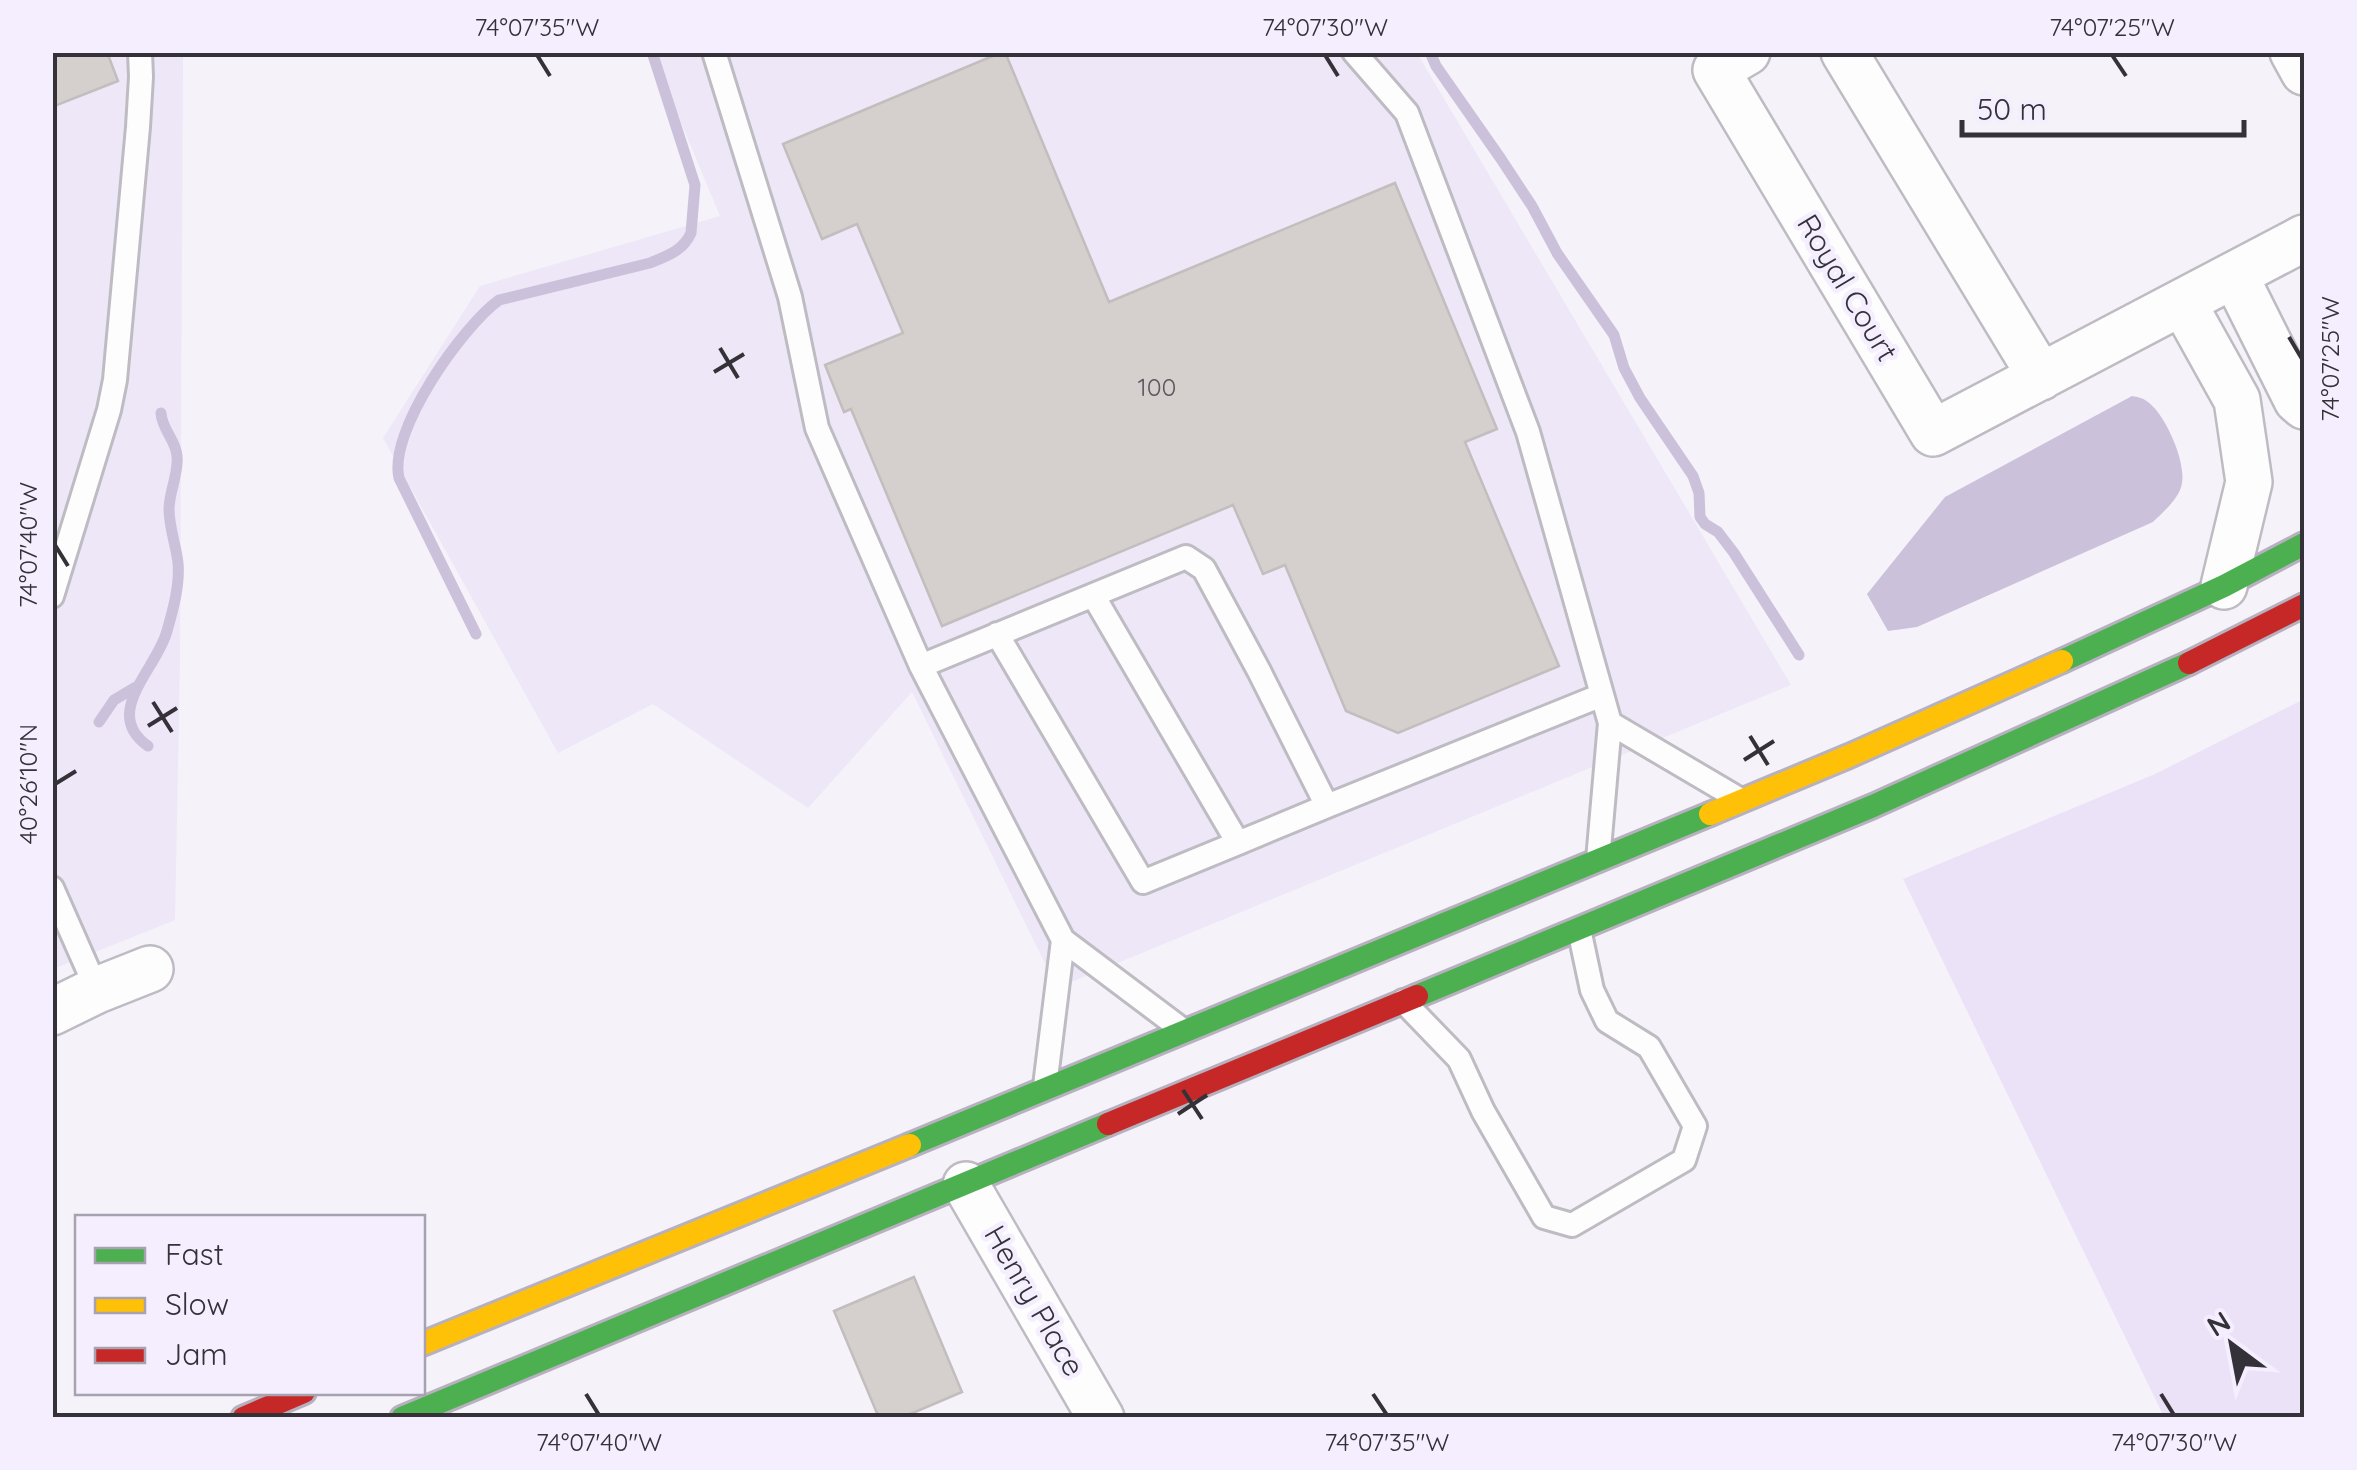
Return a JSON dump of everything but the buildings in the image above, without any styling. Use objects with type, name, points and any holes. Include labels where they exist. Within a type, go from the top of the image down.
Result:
[{"type":"highway","points":[[425,1343],[1185,1032],[1902,732],[2224,586],[2304,544]]},
{"type":"highway","points":[[402,1418],[1991,755],[2170,673],[2304,605]]},
{"type":"highway","points":[[242,1418],[297,1395]]},
{"type":"street","name":"Royal Court","points":[[1748,52],[1716,70],[1934,433],[2304,238]]},
{"type":"street","points":[[1844,52],[2041,377]]},
{"type":"street","points":[[2293,52],[2304,72]]},
{"type":"street","points":[[2234,276],[2297,400],[2304,406]]},
{"type":"street","points":[[2183,303],[2238,400],[2249,482],[2224,586]]},
{"type":"street","points":[[52,1012],[150,969]]},
{"type":"street","name":"Henry Place","points":[[966,1185],[1102,1418]]},
{"type":"lane","points":[[52,596],[115,380],[138,127],[140,52]]},
{"type":"lane","points":[[714,52],[790,297],[817,428],[921,666],[1062,940],[1185,1032]]},
{"type":"lane","points":[[1354,52],[1406,113],[1528,432],[1610,723],[1598,860]]},
{"type":"lane","points":[[921,666],[1186,557],[1204,569],[1327,806]]},
{"type":"lane","points":[[1093,595],[1238,843]]},
{"type":"lane","points":[[996,634],[1142,882],[1602,695]]},
{"type":"lane","points":[[1610,723],[1742,800]]},
{"type":"lane","points":[[52,888],[97,990]]},
{"type":"lane","points":[[1404,1001],[1459,1059],[1483,1112],[1544,1217],[1572,1225],[1684,1160],[1694,1126],[1650,1047],[1607,1021],[1592,990],[1578,929]]},
{"type":"lane","points":[[1044,1090],[1062,940]]},
{"type":"shaded area","points":[[53,53],[183,53],[175,920],[53,969]]},
{"type":"shaded area","points":[[652,53],[1417,53],[1791,685],[1057,988],[912,692],[808,808],[653,704],[558,753],[383,438],[480,286],[720,216]]},
{"type":"shaded area","points":[[2132,396],[2155,408],[2173,439],[2181,463],[2181,489],[2153,522],[1917,627],[1888,631],[1867,594],[1945,497]]},
{"type":"shaded area","points":[[2304,699],[2304,1417],[2164,1417],[1903,879],[2155,774]]},
{"type":"waterway","points":[[476,634],[399,478],[405,434],[448,356],[499,300],[650,263],[674,252],[688,239],[695,185],[652,52]]},
{"type":"waterway","points":[[1430,52],[1532,206],[1557,253],[1614,335],[1624,368],[1640,398],[1693,476],[1699,493],[1700,517],[1734,553],[1799,655]]},
{"type":"waterway","points":[[148,746],[135,733],[131,705],[167,631],[178,571],[169,509],[177,456],[161,413]]},
{"type":"waterway","points":[[99,722],[114,700],[136,687]]},
{"type":"traffic: fast","points":[[2062,661],[2304,544]]},
{"type":"traffic: fast","points":[[1417,996],[1873,806],[2189,663]]},
{"type":"traffic: fast","points":[[910,1145],[1710,814]]},
{"type":"traffic: fast","points":[[402,1418],[1108,1124]]},
{"type":"traffic: slow","points":[[1710,814],[2062,661]]},
{"type":"traffic: slow","points":[[425,1343],[910,1145]]},
{"type":"traffic: jam","points":[[2189,663],[2304,605]]},
{"type":"traffic: jam","points":[[1108,1124],[1417,996]]},
{"type":"traffic: jam","points":[[243,1418],[297,1395]]}]
